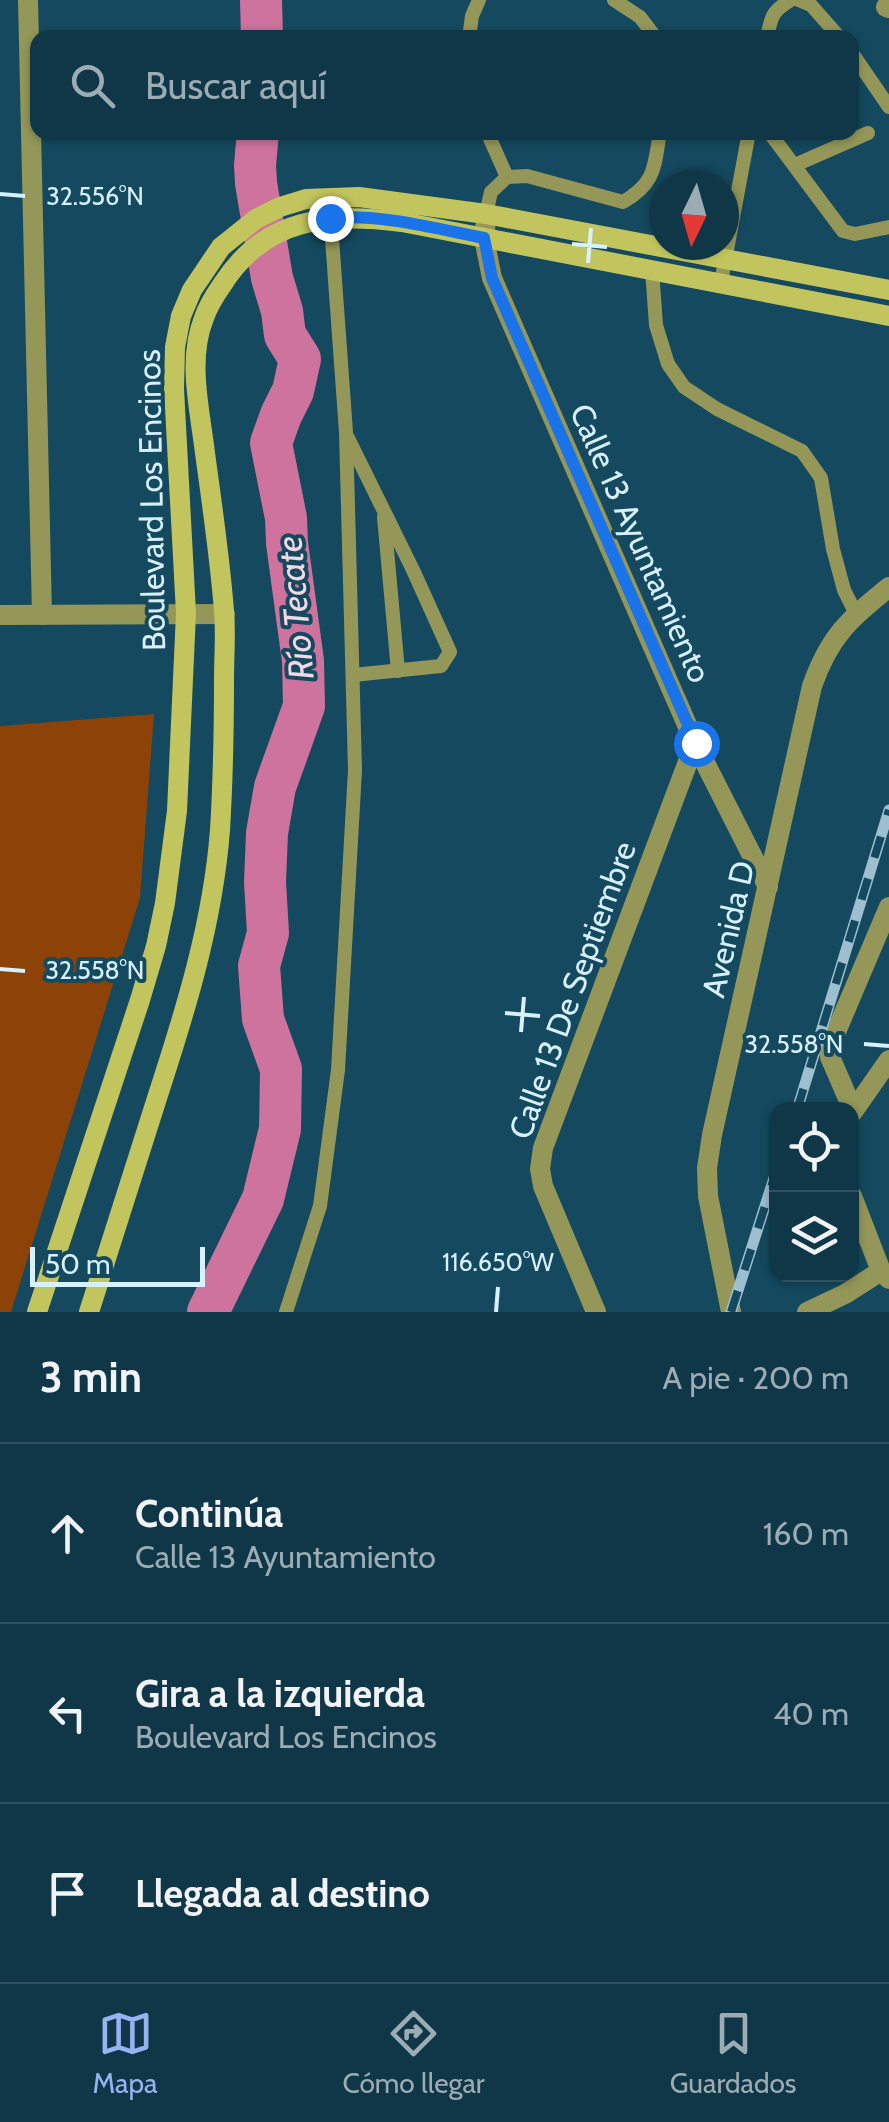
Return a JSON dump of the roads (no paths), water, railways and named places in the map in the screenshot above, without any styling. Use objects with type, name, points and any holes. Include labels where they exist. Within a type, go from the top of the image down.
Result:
[{"type":"main road","name":"Boulevard Los Encinos","points":[[37,1312],[156,946],[168,884],[177,810],[186,613],[175,347],[181,316],[192,290],[229,239],[256,219],[306,199],[323,212],[347,217],[402,222],[889,316]]},
{"type":"main road","name":"Boulevard Los Encinos","points":[[89,1312],[189,998],[206,928],[220,833],[225,614],[196,382],[202,320],[225,280],[248,252],[262,242],[323,212],[392,200],[649,245]]},
{"type":"main road","name":"Boulevard Los Encinos","points":[[730,260],[889,290]]},
{"type":"street","points":[[28,0],[30,88]]},
{"type":"street","points":[[31,140],[42,615]]},
{"type":"street","name":"Calle 13 Ayuntamiento","points":[[486,214],[484,238],[492,278],[696,743],[768,887]]},
{"type":"street","name":"Avenida D","points":[[731,1312],[708,1196],[712,1135],[812,686],[845,624],[889,587]]},
{"type":"street","points":[[0,615],[225,614]]},
{"type":"street","name":"Calle 13 De Septiembre","points":[[596,1312],[542,1186],[543,1148],[696,743]]},
{"type":"street","points":[[848,1102],[830,1057],[830,1046],[889,907]]},
{"type":"street","points":[[859,1102],[889,1060]]},
{"type":"street","points":[[808,1312],[885,1275],[859,1213]]},
{"type":"lane","points":[[470,30],[479,0]]},
{"type":"lane","points":[[614,0],[640,17],[650,30]]},
{"type":"lane","points":[[769,30],[771,17],[790,0]]},
{"type":"lane","points":[[800,0],[811,5],[833,30]]},
{"type":"lane","points":[[859,63],[889,108]]},
{"type":"lane","points":[[859,137],[868,133]]},
{"type":"lane","points":[[490,140],[506,177]]},
{"type":"lane","points":[[486,214],[491,192],[506,177],[527,176],[623,202],[642,190],[653,171],[659,140]]},
{"type":"lane","points":[[739,185],[747,140]]},
{"type":"lane","points":[[775,140],[843,231],[855,234],[889,227]]},
{"type":"lane","points":[[795,165],[852,140]]},
{"type":"lane","points":[[286,1312],[320,1206],[338,1070],[355,770],[346,432],[323,212]]},
{"type":"lane","points":[[721,282],[725,260]]},
{"type":"lane","points":[[652,270],[656,325],[668,364],[684,387],[717,409],[802,451],[821,478],[833,549],[844,590],[856,614]]},
{"type":"lane","points":[[346,432],[450,652],[441,666],[352,674]]},
{"type":"lane","points":[[384,510],[398,671]]},
{"type":"waterway","name":"Río Tecate","points":[[261,0],[262,30]]},
{"type":"waterway","name":"Río Tecate","points":[[208,1312],[263,1199],[280,1129],[281,1069],[263,1019],[259,966],[268,933],[267,833],[275,787],[304,706],[303,661],[286,518],[271,443],[293,391],[300,359],[285,335],[272,278],[256,183],[257,140]]},
{"type":"railway","points":[[799,1102],[889,810]]},
{"type":"railway","points":[[731,1312],[770,1192]]}]
